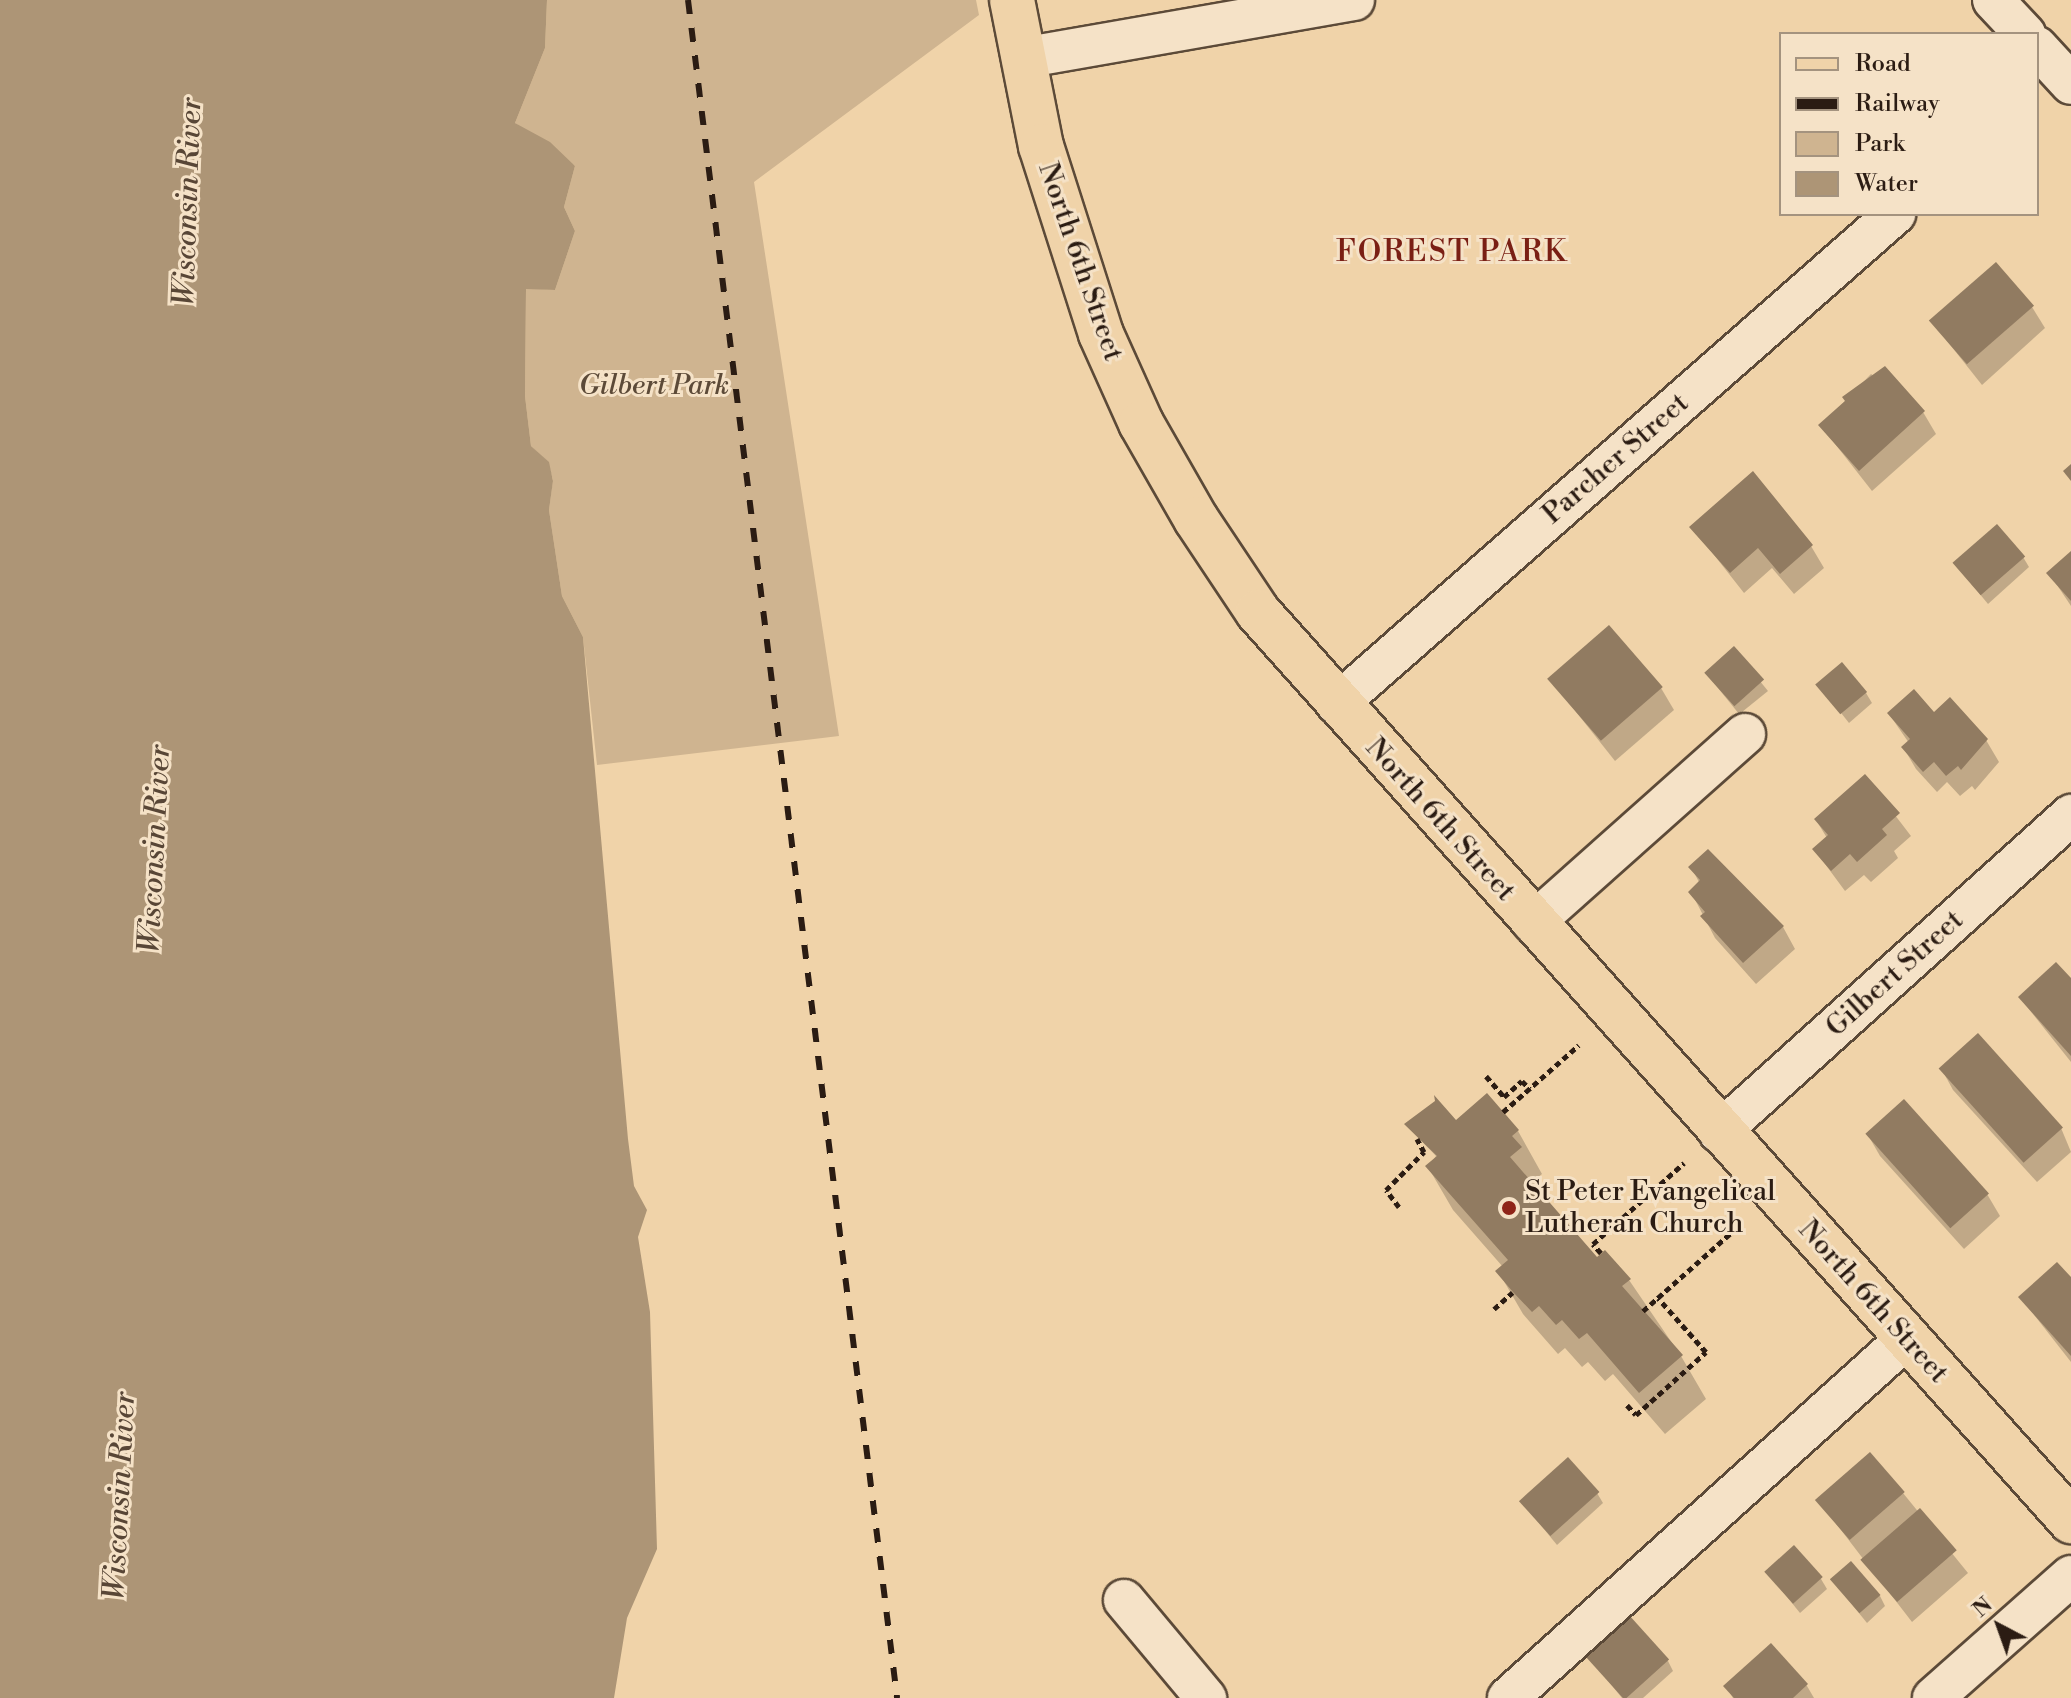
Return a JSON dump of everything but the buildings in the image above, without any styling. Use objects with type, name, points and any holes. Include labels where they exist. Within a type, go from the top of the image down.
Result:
[{"type":"main road","name":"North 6th Street","points":[[1012,0],[1041,146],[1076,266],[1141,423],[1196,519],[1258,612],[1719,1132],[2071,1521]]},
{"type":"street","points":[[1022,58],[1354,0]]},
{"type":"street","points":[[1993,0],[2023,32]]},
{"type":"street","name":"Parcher Street","points":[[1337,704],[1893,216]]},
{"type":"street","points":[[1533,923],[1745,734]]},
{"type":"street","name":"Gilbert Street","points":[[1719,1132],[2071,815]]},
{"type":"street","points":[[1508,1698],[1906,1339]]},
{"type":"street","points":[[1933,1698],[2071,1576]]},
{"type":"street","points":[[1124,1600],[1206,1698]]},
{"type":"path","points":[[1503,1112],[1579,1045]]},
{"type":"path","points":[[1486,1076],[1504,1097],[1522,1081],[1530,1089]]},
{"type":"path","points":[[1399,1207],[1386,1190],[1424,1152],[1417,1139]]},
{"type":"path","points":[[1601,1253],[1593,1244],[1684,1163]]},
{"type":"path","points":[[1643,1311],[1740,1225]]},
{"type":"path","points":[[1494,1309],[1513,1292]]},
{"type":"path","points":[[1627,1405],[1636,1415],[1706,1352],[1658,1298]]},
{"type":"green space","name":"Gilbert Park","points":[[547,0],[976,0],[979,15],[754,182],[839,736],[597,765],[583,637],[562,596],[549,510],[553,480],[548,462],[531,446],[525,396],[526,288],[555,290],[575,231],[564,207],[575,166],[515,123],[545,48]]},
{"type":"water","name":"Wisconsin River","points":[[0,0],[547,0],[545,48],[515,123],[550,142],[575,166],[564,207],[575,231],[555,290],[526,289],[525,396],[531,446],[549,462],[553,481],[549,510],[562,596],[583,637],[628,1139],[634,1186],[647,1210],[638,1237],[650,1312],[657,1549],[627,1618],[614,1698],[0,1698]]},
{"type":"railway","points":[[688,0],[897,1698]]},
{"type":"place","name":"St Peter Evangelical Lutheran Church","points":[[1509,1208]]},
{"type":"district","name":"FOREST PARK","points":[[1452,252]]}]
